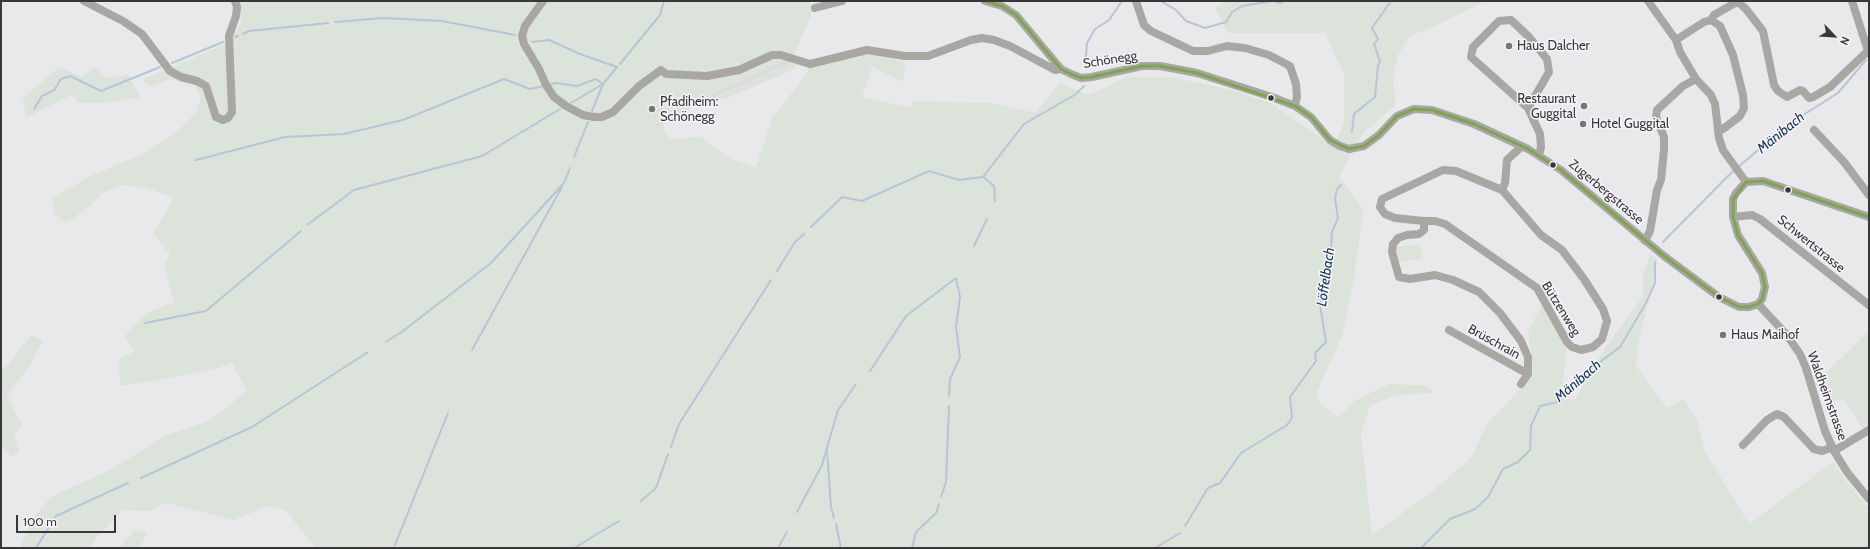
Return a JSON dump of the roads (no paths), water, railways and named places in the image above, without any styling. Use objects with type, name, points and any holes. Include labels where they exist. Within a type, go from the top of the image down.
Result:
[{"type":"street","points":[[84,1],[123,21],[142,34],[170,71],[181,77],[197,81],[206,86],[216,117],[223,120],[228,118],[232,112],[229,36],[236,16],[237,7],[235,1]]},
{"type":"street","points":[[543,1],[524,26],[522,36],[524,44],[554,97],[566,106],[583,115],[594,117],[602,117],[613,112],[639,86],[661,70],[666,74],[708,76],[739,70],[772,55],[787,57],[798,62],[810,64],[866,50],[905,56],[928,56],[971,40],[982,38],[994,40],[1010,46],[1055,70],[1062,68]]},
{"type":"street","points":[[815,8],[842,1]]},
{"type":"street","name":"Schönegg","points":[[985,1],[1002,6],[1016,15],[1062,68],[1080,78],[1142,66],[1160,66],[1197,73]]},
{"type":"street","points":[[1136,1],[1144,25],[1151,31],[1193,51],[1208,51],[1227,46],[1245,48],[1269,55],[1290,66],[1296,84],[1297,96],[1295,106]]},
{"type":"street","points":[[1648,1],[1676,40],[1680,52],[1696,79],[1711,95],[1715,104],[1718,131],[1723,150],[1746,182]]},
{"type":"street","points":[[1676,40],[1704,22],[1711,20],[1714,15],[1734,3],[1739,3],[1746,9],[1763,31],[1774,85],[1778,91],[1787,97],[1800,90],[1803,91],[1809,98],[1830,88],[1869,51],[1852,1]]},
{"type":"street","points":[[1528,108],[1549,72],[1547,59],[1529,37],[1511,20],[1499,21],[1472,47],[1471,57],[1528,108],[1540,134],[1541,147],[1539,155]]},
{"type":"street","points":[[1711,20],[1720,26],[1733,55],[1743,95],[1744,108],[1740,116],[1718,131]]},
{"type":"street","name":"Zugerbergstrasse","points":[[1197,73],[1295,106],[1311,117],[1330,140],[1349,149],[1364,146],[1379,136],[1398,116],[1405,111],[1419,108],[1432,110],[1474,124],[1539,155],[1575,181],[1645,241],[1719,297],[1734,306],[1748,307],[1758,304]]},
{"type":"street","points":[[1645,241],[1650,231],[1657,190],[1661,180],[1664,149],[1664,137],[1656,117],[1657,110],[1683,86],[1696,79]]},
{"type":"street","points":[[1814,130],[1844,162],[1869,196]]},
{"type":"street","points":[[1424,221],[1395,218],[1385,214],[1380,207],[1382,199],[1442,170],[1456,171],[1502,190],[1505,183],[1506,160],[1522,146]]},
{"type":"street","points":[[1758,304],[1764,292],[1764,278],[1738,235],[1733,217],[1733,199],[1736,193],[1746,182],[1763,181],[1869,217]]},
{"type":"street","name":"Bützenweg","points":[[1424,221],[1435,221],[1444,224],[1537,288],[1567,342],[1572,348],[1581,350],[1593,347],[1602,339],[1606,330],[1607,321],[1603,309],[1584,279],[1562,250],[1541,235],[1502,190]]},
{"type":"street","name":"Schwertstrasse","points":[[1733,217],[1752,215],[1760,219],[1869,305]]},
{"type":"street","name":"Brüschrain","points":[[1424,221],[1424,230],[1419,234],[1407,235],[1398,238],[1393,244],[1392,252],[1399,277],[1410,280],[1435,275],[1453,280],[1479,292],[1500,314],[1521,341],[1528,357],[1528,374],[1521,384]]},
{"type":"street","name":"Waldheimstrasse","points":[[1758,304],[1786,334],[1800,354],[1806,368],[1825,431],[1833,449],[1847,472],[1869,499]]},
{"type":"street","name":"Brüschrain","points":[[1449,330],[1528,374]]},
{"type":"street","points":[[1743,445],[1767,420],[1777,414],[1784,417],[1814,449],[1822,451],[1833,449],[1869,430]]},
{"type":"waterway","points":[[620,64],[660,15],[664,1]]},
{"type":"waterway","points":[[1085,68],[1087,43],[1095,29],[1109,20],[1122,1]]},
{"type":"waterway","points":[[1161,1],[1176,10],[1186,21],[1205,28],[1226,22],[1232,12],[1242,6],[1273,1]]},
{"type":"waterway","points":[[1274,1],[1280,3],[1284,1]]},
{"type":"waterway","name":"Löffelbach","points":[[1352,132],[1354,114],[1375,97],[1378,66],[1380,61],[1374,44],[1378,39],[1372,28],[1391,1]]},
{"type":"waterway","points":[[335,22],[383,18],[442,21],[515,35]]},
{"type":"waterway","points":[[243,34],[249,31],[328,23]]},
{"type":"waterway","points":[[532,42],[549,40],[580,54],[617,67],[603,84],[592,111]]},
{"type":"waterway","points":[[172,63],[223,42]]},
{"type":"waterway","name":"Mänibach","points":[[1737,168],[1757,151],[1779,137],[1800,117],[1838,93],[1866,60]]},
{"type":"waterway","points":[[34,109],[42,96],[54,90],[61,79],[70,76],[101,91],[160,67]]},
{"type":"waterway","points":[[196,160],[285,137],[344,134],[403,120],[504,79],[530,89],[544,86]]},
{"type":"waterway","points":[[549,85],[556,83],[577,86],[596,79],[603,84],[571,103]]},
{"type":"waterway","points":[[995,201],[994,186],[983,177],[1024,124],[1076,94],[1084,86]]},
{"type":"waterway","points":[[307,225],[354,190],[482,156],[560,109]]},
{"type":"waterway","points":[[574,157],[588,122]]},
{"type":"waterway","points":[[386,342],[403,331],[491,263],[564,183],[570,168]]},
{"type":"waterway","name":"Mänibach","points":[[1663,242],[1734,170]]},
{"type":"waterway","points":[[811,227],[842,197],[862,201],[929,171],[959,180],[983,177]]},
{"type":"waterway","name":"Löffelbach","points":[[1185,526],[1208,488],[1220,483],[1241,453],[1287,425],[1292,418],[1290,397],[1316,361],[1315,353],[1326,342],[1320,305],[1330,266],[1332,232],[1338,218],[1335,199],[1337,189],[1341,185]]},
{"type":"waterway","points":[[472,350],[562,187]]},
{"type":"waterway","points":[[974,246],[987,219]]},
{"type":"waterway","points":[[145,323],[206,311],[301,231]]},
{"type":"waterway","points":[[777,271],[795,242],[804,234]]},
{"type":"waterway","name":"Mänibach","points":[[1421,548],[1450,519],[1475,509],[1488,497],[1503,469],[1518,462],[1530,450],[1531,426],[1540,406],[1558,402],[1589,370],[1620,347],[1646,303],[1655,283],[1655,262]]},
{"type":"waterway","points":[[870,371],[906,316],[956,278],[960,297],[956,327],[960,357],[950,379],[949,396]]},
{"type":"waterway","points":[[671,447],[679,424],[771,280]]},
{"type":"waterway","points":[[141,478],[252,427],[368,352]]},
{"type":"waterway","points":[[797,512],[822,465],[838,410],[856,384]]},
{"type":"waterway","points":[[941,497],[946,482],[949,406]]},
{"type":"waterway","points":[[395,545],[448,413]]},
{"type":"waterway","points":[[827,451],[831,507],[834,518]]},
{"type":"waterway","points":[[641,501],[656,488],[668,454]]},
{"type":"waterway","points":[[36,548],[56,516],[128,483]]},
{"type":"waterway","points":[[912,548],[916,532],[936,513],[939,504]]},
{"type":"waterway","points":[[574,548],[619,521]]},
{"type":"waterway","points":[[836,524],[841,548]]},
{"type":"waterway","points":[[778,548],[787,532]]},
{"type":"waterway","name":"Löffelbach","points":[[1155,548],[1180,533]]},
{"type":"place","name":"Haus Dalcher","points":[[1509,46]]},
{"type":"place","name":"Restaurant Guggital","points":[[1584,106]]},
{"type":"place","name":"Pfadiheim: Schönegg","points":[[652,109]]},
{"type":"place","name":"Hotel Guggital","points":[[1583,124]]},
{"type":"place","name":"Haus Maihof","points":[[1723,335]]}]
